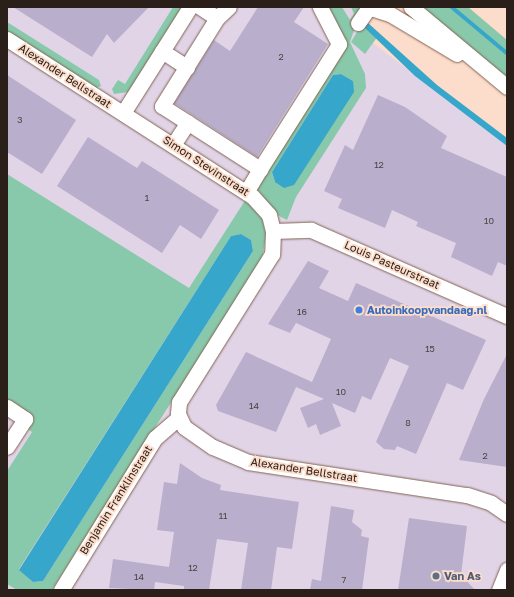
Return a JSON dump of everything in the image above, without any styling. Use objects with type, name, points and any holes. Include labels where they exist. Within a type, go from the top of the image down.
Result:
[{"type":"street","points":[[123,113],[190,7]]},
{"type":"street","points":[[200,7],[217,18]]},
{"type":"street","points":[[229,7],[217,18],[162,106],[260,168]]},
{"type":"street","points":[[246,192],[339,44],[320,7]]},
{"type":"street","points":[[358,23],[368,7],[394,16],[443,49],[470,58]]},
{"type":"street","points":[[411,7],[470,58],[507,87]]},
{"type":"street","name":"Alexander Bellstraat","points":[[7,39],[123,113]]},
{"type":"street","points":[[162,51],[187,67]]},
{"type":"street","name":"Simon Stevinstraat","points":[[123,113],[246,192],[264,206],[274,232]]},
{"type":"street","points":[[173,145],[188,122]]},
{"type":"street","name":"Louis Pasteurstraat","points":[[274,232],[311,230],[507,316]]},
{"type":"street","points":[[178,418],[180,402],[270,258],[274,232]]},
{"type":"street","points":[[7,407],[25,419],[7,447]]},
{"type":"street","name":"Alexander Bellstraat","points":[[178,418],[186,429],[208,444],[248,462],[467,495],[491,503],[507,514]]},
{"type":"street","name":"Benjamin Franklinstraat","points":[[61,590],[155,438],[178,418]]},
{"type":"street","points":[[499,590],[507,570]]},
{"type":"shaded area","points":[[7,7],[354,7],[365,37],[507,144],[507,590],[7,590]]},
{"type":"green space","points":[[173,7],[183,7],[128,92],[114,94],[112,89],[118,80],[125,84]]},
{"type":"green space","points":[[326,7],[342,7],[350,20],[354,14],[351,7],[362,7],[350,42],[365,74],[366,88],[296,197],[287,220],[279,216],[257,189],[346,43]],"holes":[[[341,74],[353,81],[275,182],[272,172],[333,75]]]},
{"type":"green space","points":[[418,7],[468,7],[507,40],[507,82]]},
{"type":"green space","points":[[7,22],[99,80],[101,86],[96,88],[7,33]]},
{"type":"green space","points":[[363,22],[378,36],[365,54],[351,42]]},
{"type":"green space","points":[[7,174],[189,288],[246,199],[262,218],[266,235],[262,259],[52,590],[17,590],[7,584],[7,471],[32,432],[26,428],[32,418],[7,401]],"holes":[[[241,234],[251,240],[253,251],[43,581],[33,582],[19,569],[231,236]]]},
{"type":"water","points":[[368,23],[437,85],[507,138],[507,146],[415,76],[364,27]]},
{"type":"water","points":[[341,74],[353,81],[354,92],[294,185],[284,188],[275,182],[272,172],[333,75]]},
{"type":"water","points":[[241,234],[251,240],[253,251],[43,581],[33,582],[19,570],[231,236]]},
{"type":"building","points":[[13,7],[149,7],[114,43],[107,34],[92,57]]},
{"type":"building","points":[[258,7],[304,7],[294,22],[328,44],[257,157],[174,103],[214,40],[230,51]]},
{"type":"building","points":[[7,75],[76,120],[42,174],[7,152]]},
{"type":"building","points":[[378,95],[405,107],[447,136],[441,148],[507,177],[507,266],[498,262],[492,276],[451,257],[456,243],[416,226],[418,222],[392,210],[385,228],[338,208],[342,199],[324,191],[345,145],[353,150]]},
{"type":"building","points":[[88,137],[137,168],[142,161],[219,210],[201,239],[180,225],[162,253],[57,186]]},
{"type":"building","points":[[308,261],[329,271],[319,288],[348,301],[356,283],[486,340],[463,390],[447,383],[416,454],[397,446],[395,450],[384,449],[376,442],[409,366],[390,358],[371,400],[362,396],[355,413],[332,403],[341,426],[320,435],[316,424],[308,428],[300,408],[324,399],[296,387],[276,432],[218,411],[216,405],[246,352],[312,382],[331,339],[296,323],[290,333],[268,324]]},
{"type":"building","points":[[507,354],[507,467],[459,460],[484,399]]},
{"type":"building","points":[[180,463],[202,478],[221,485],[220,490],[299,502],[292,549],[277,547],[271,590],[241,590],[248,543],[217,539],[209,590],[184,590],[184,586],[155,582],[154,590],[109,588],[113,559],[169,567],[174,532],[157,530],[164,482],[177,484]]},
{"type":"building","points":[[331,506],[354,510],[352,522],[362,530],[361,536],[369,538],[362,590],[310,590],[312,579],[321,581]]},
{"type":"building","points":[[409,518],[467,526],[461,575],[475,590],[398,590]]},
{"type":"waterway","points":[[452,7],[507,53]]},
{"type":"place","name":"Autoinkoopvandaag.nl","points":[[359,310]]},
{"type":"place","name":"Van As","points":[[436,576]]}]
